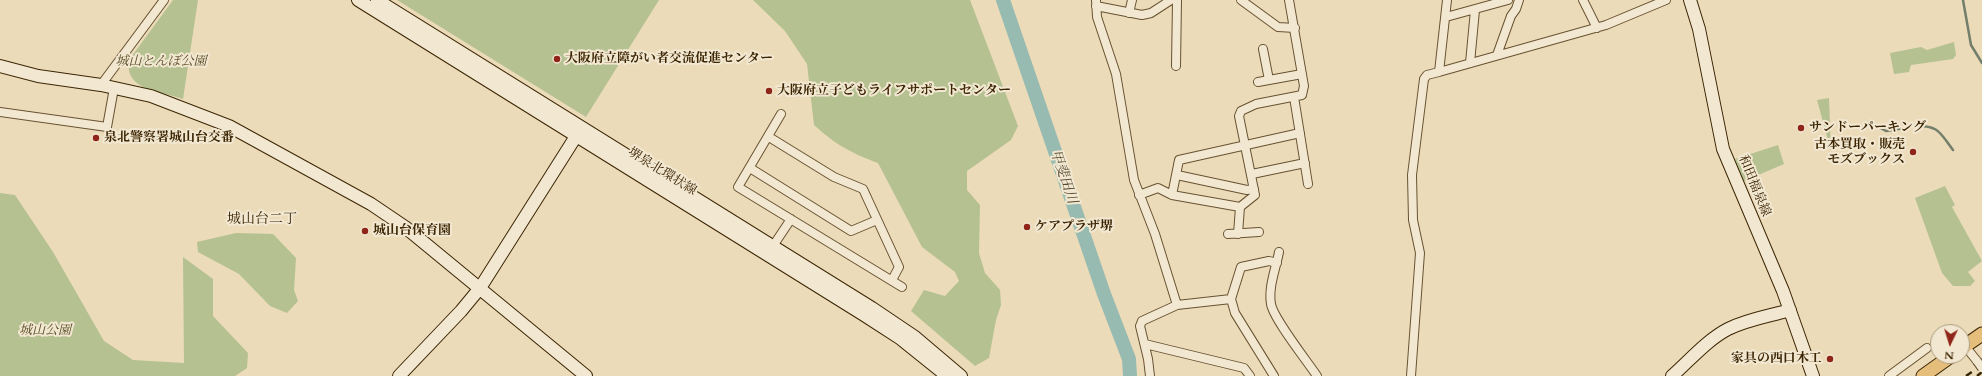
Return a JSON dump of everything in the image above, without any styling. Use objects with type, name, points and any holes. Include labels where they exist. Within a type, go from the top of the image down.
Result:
[{"type":"main road","name":"堺泉北環状線","points":[[358,0],[773,246],[872,308],[915,337],[945,372]]},
{"type":"main road","name":"堺泉北環状線","points":[[376,0],[902,339],[945,372],[961,376]]},
{"type":"main road","name":"和田福泉線","points":[[1690,0],[1699,29],[1723,149],[1790,310],[1813,376]]},
{"type":"main road","points":[[0,66],[50,78],[101,85],[151,96],[229,126],[371,204],[405,227],[586,376]]},
{"type":"main road","points":[[399,376],[461,312],[480,288],[580,132]]},
{"type":"main road","points":[[1672,376],[1710,342],[1729,328],[1790,310]]},
{"type":"main road","points":[[1970,343],[1982,334]]},
{"type":"main road","points":[[1923,376],[1940,364]]},
{"type":"street","points":[[101,85],[164,0]]},
{"type":"street","points":[[1130,13],[1132,0]]},
{"type":"street","points":[[1171,0],[1151,13],[1142,15],[1096,3],[1097,17],[1116,74],[1130,158],[1139,195],[1155,234],[1177,305]]},
{"type":"street","points":[[1176,66],[1178,0]]},
{"type":"street","points":[[1241,0],[1251,9],[1278,27],[1295,28]]},
{"type":"street","points":[[1250,0],[1251,9]]},
{"type":"street","points":[[1139,195],[1158,188],[1172,195],[1240,207],[1255,196],[1252,174],[1239,116],[1241,110],[1256,104],[1302,95],[1304,86],[1289,0]]},
{"type":"street","points":[[1439,72],[1448,0]]},
{"type":"street","points":[[1446,17],[1508,0]]},
{"type":"street","points":[[1497,55],[1511,16],[1516,9],[1519,0]]},
{"type":"street","points":[[1583,0],[1597,28]]},
{"type":"street","points":[[1411,376],[1420,253],[1413,220],[1412,175],[1424,79],[1427,75],[1597,28],[1662,1]]},
{"type":"street","points":[[1470,63],[1475,10]]},
{"type":"street","points":[[1264,49],[1269,80]]},
{"type":"street","points":[[1258,82],[1302,74]]},
{"type":"street","points":[[0,112],[107,127],[114,88]]},
{"type":"street","points":[[1294,97],[1308,184]]},
{"type":"street","points":[[781,114],[769,137],[738,187],[902,287]]},
{"type":"street","points":[[1172,195],[1179,160],[1300,133]]},
{"type":"street","points":[[769,137],[834,178],[863,189],[899,267],[892,280]]},
{"type":"street","points":[[1252,174],[1305,163]]},
{"type":"street","points":[[750,168],[852,231],[877,220]]},
{"type":"street","points":[[1177,175],[1247,190],[1254,189]]},
{"type":"street","points":[[1238,234],[1240,207]]},
{"type":"street","points":[[773,246],[791,219]]},
{"type":"street","points":[[1228,234],[1259,232]]},
{"type":"street","points":[[1279,252],[1271,292],[1271,305],[1317,376]]},
{"type":"street","points":[[1274,376],[1239,323],[1231,299],[1241,267],[1269,261],[1277,263]]},
{"type":"street","points":[[1150,376],[1145,344],[1140,326],[1142,321],[1177,305],[1231,299]]},
{"type":"street","points":[[1145,344],[1244,368],[1250,376]]},
{"type":"street","points":[[1889,376],[1927,348]]},
{"type":"street","points":[[1970,354],[1980,365]]},
{"type":"green space","name":"城山とんぼ公園","points":[[173,0],[198,0],[183,99],[146,88],[138,84],[132,78],[129,70],[129,60]]},
{"type":"green space","name":"大阪府立障がい者交流促進センター","points":[[397,0],[659,0],[586,117]]},
{"type":"green space","points":[[753,0],[970,0],[1018,126],[1011,140],[967,171],[967,190],[980,205],[979,253],[985,273],[1000,290],[1001,305],[996,320],[989,358],[975,366],[911,311],[924,290],[945,296],[959,281],[955,272],[922,247],[878,163],[844,148],[814,125],[807,64],[785,31]]},
{"type":"green space","points":[[1954,42],[1956,55],[1953,59],[1911,65],[1909,72],[1894,74],[1890,53],[1921,47],[1927,50]]},
{"type":"green space","points":[[1829,98],[1831,151],[1817,100]]},
{"type":"green space","points":[[1778,145],[1784,164],[1742,182],[1735,159]]},
{"type":"green space","points":[[1945,186],[1955,205],[1952,207],[1982,261],[1968,272],[1975,281],[1970,286],[1953,286],[1942,273],[1915,198]]},
{"type":"green space","name":"城山公園","points":[[0,193],[15,195],[53,252],[104,341],[133,360],[184,363],[183,257],[213,279],[213,316],[248,353],[247,368],[235,376],[0,376]]},
{"type":"green space","points":[[236,233],[273,234],[296,258],[294,290],[298,301],[287,313],[270,306],[239,274],[198,252],[197,242]]},
{"type":"waterway","name":"甲斐田川","points":[[1003,0],[1104,294],[1129,359],[1130,376]]},
{"type":"waterway","points":[[1963,0],[1971,45],[1982,63]]},
{"type":"waterway","points":[[1869,122],[1886,131],[1905,128]]},
{"type":"waterway","points":[[1915,126],[1929,127],[1938,131],[1953,150]]},
{"type":"railway","points":[[1966,376],[1982,365]]},
{"type":"railway","points":[[1977,376],[1982,372]]},
{"type":"place","name":"大阪府立障がい者交流促進センター","points":[[557,59]]},
{"type":"place","name":"大阪府立子どもライフサポートセンター","points":[[769,91]]},
{"type":"place","name":"サンドーパーキング","points":[[1801,128]]},
{"type":"place","name":"泉北警察署城山台交番","points":[[96,138]]},
{"type":"place","name":"古本買取・販売 モズブックス","points":[[1913,152]]},
{"type":"place","name":"ケアプラザ堺","points":[[1027,227]]},
{"type":"place","name":"城山台保育園","points":[[365,231]]},
{"type":"place","name":"家具の西口木工","points":[[1830,359]]},
{"type":"district","name":"城山台二丁","points":[[262,220]]}]
